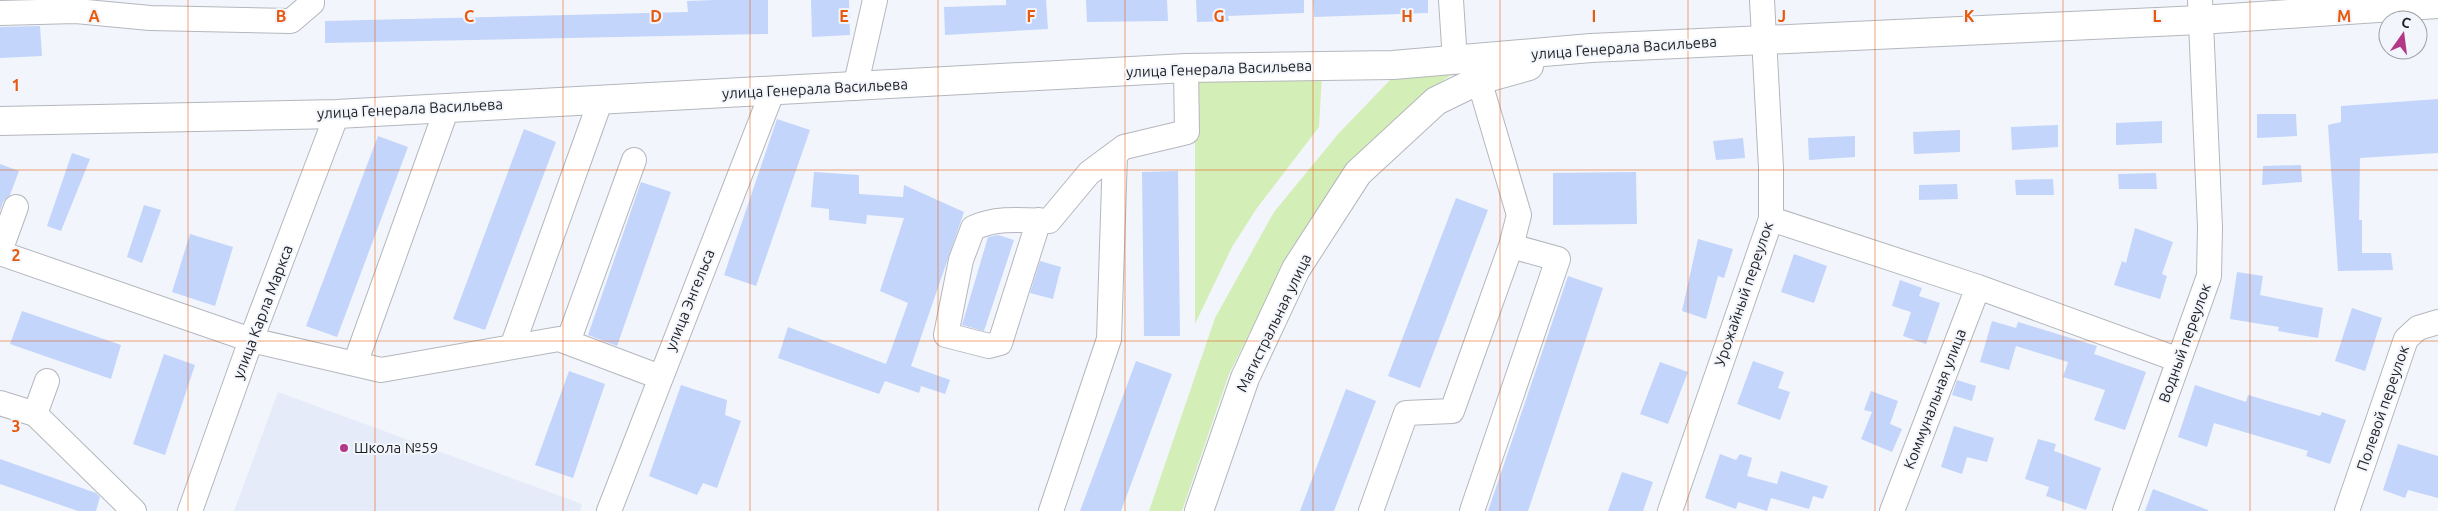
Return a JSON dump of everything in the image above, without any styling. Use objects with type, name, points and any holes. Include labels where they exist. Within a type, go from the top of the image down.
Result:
[{"type":"main road","name":"улица Генерала Васильева","points":[[0,121],[337,114],[772,90],[854,88],[1186,68],[1393,64],[1455,61],[1591,48],[1763,39],[2200,10],[2438,4]]},
{"type":"main road","name":"Магистральная улица","points":[[1199,511],[1245,378],[1296,269],[1358,173],[1436,101],[1479,80],[1591,48]]},
{"type":"street","points":[[0,13],[76,11],[150,18],[291,20],[312,3],[312,0]]},
{"type":"street","points":[[854,88],[875,0]]},
{"type":"street","points":[[1451,0],[1455,61]]},
{"type":"street","name":"Урожайный переулок","points":[[1670,511],[1771,218],[1771,168],[1762,0]]},
{"type":"street","name":"Водный переулок","points":[[2126,511],[2209,276],[2210,227],[2200,10]]},
{"type":"street","points":[[1039,220],[1000,343],[989,346],[946,335],[961,260],[973,228],[989,220],[1039,220],[1049,221],[1089,173],[1124,148],[1187,132],[1186,68]]},
{"type":"street","points":[[1371,511],[1406,413],[1452,411],[1511,246],[1520,215],[1479,80]]},
{"type":"street","name":"улица Энгельса","points":[[612,510],[660,377],[772,90]]},
{"type":"street","points":[[512,347],[601,99]]},
{"type":"street","points":[[355,364],[447,108]]},
{"type":"street","name":"улица Карла Маркса","points":[[190,511],[251,340],[337,114]]},
{"type":"street","points":[[1051,511],[1108,339],[1115,154]]},
{"type":"street","points":[[568,342],[634,160]]},
{"type":"street","points":[[16,207],[0,252],[251,340],[381,370],[559,339],[660,377]]},
{"type":"street","points":[[1771,218],[1978,287],[2179,360]]},
{"type":"street","points":[[1472,511],[1558,259],[1511,246]]},
{"type":"street","name":"Коммунальная улица","points":[[1892,511],[1978,287]]},
{"type":"street","name":"Полевой переулок","points":[[2347,511],[2406,339],[2418,328],[2438,322]]},
{"type":"street","points":[[35,414],[47,381]]},
{"type":"street","points":[[0,403],[35,414],[134,511]]},
{"type":"shaded area","name":"Школа №59","points":[[278,392],[582,504],[580,511],[234,511]]},
{"type":"green space","points":[[1457,71],[1432,88],[1372,140],[1291,251],[1229,374],[1182,511],[1149,511],[1215,318],[1274,212],[1339,133],[1393,77]]},
{"type":"green space","points":[[1322,75],[1319,127],[1257,208],[1232,247],[1195,324],[1195,80]]},
{"type":"building","points":[[768,0],[768,34],[325,43],[325,21],[688,12],[687,1]]},
{"type":"building","points":[[811,0],[849,0],[850,35],[812,37]]},
{"type":"building","points":[[1006,0],[1046,0],[1048,29],[945,35],[944,7],[1006,5]]},
{"type":"building","points":[[1086,0],[1167,0],[1168,21],[1087,22]]},
{"type":"building","points":[[1196,0],[1304,0],[1304,13],[1228,16],[1229,21],[1197,22]]},
{"type":"building","points":[[1313,0],[1428,0],[1428,13],[1314,17]]},
{"type":"building","points":[[40,26],[42,56],[0,58],[0,27]]},
{"type":"building","points":[[2438,99],[2438,153],[2360,158],[2359,220],[2362,220],[2362,253],[2391,253],[2393,270],[2338,271],[2328,125],[2341,122],[2341,106]]},
{"type":"building","points":[[2257,114],[2296,114],[2297,136],[2257,138]]},
{"type":"building","points":[[777,119],[810,130],[756,286],[724,275]]},
{"type":"building","points":[[2162,121],[2162,143],[2116,145],[2116,123]]},
{"type":"building","points":[[2058,125],[2058,147],[2012,150],[2011,127]]},
{"type":"building","points":[[524,129],[556,142],[485,330],[453,319]]},
{"type":"building","points":[[1960,130],[1960,152],[1914,154],[1913,132]]},
{"type":"building","points":[[378,136],[408,147],[337,337],[306,326]]},
{"type":"building","points":[[1855,136],[1855,157],[1809,160],[1808,138]]},
{"type":"building","points":[[1743,138],[1745,158],[1716,160],[1713,141]]},
{"type":"building","points":[[72,153],[90,159],[61,231],[47,226]]},
{"type":"building","points":[[0,164],[19,171],[10,195],[3,202],[0,211]]},
{"type":"building","points":[[2301,165],[2302,182],[2262,185],[2263,166]]},
{"type":"building","points":[[1178,171],[1180,336],[1144,336],[1142,172]]},
{"type":"building","points":[[814,172],[859,175],[859,194],[903,197],[904,185],[964,212],[911,366],[950,380],[945,394],[921,386],[919,393],[885,381],[879,394],[778,358],[788,327],[886,364],[908,303],[880,291],[904,218],[867,215],[866,224],[829,220],[829,209],[811,207]]},
{"type":"building","points":[[1636,172],[1637,224],[1553,225],[1553,173]]},
{"type":"building","points":[[2156,173],[2157,189],[2119,189],[2118,174]]},
{"type":"building","points":[[2053,179],[2054,195],[2016,195],[2015,180]]},
{"type":"building","points":[[641,182],[671,192],[617,346],[588,335]]},
{"type":"building","points":[[1957,184],[1958,199],[1919,200],[1919,185]]},
{"type":"building","points":[[1456,198],[1488,210],[1420,388],[1388,376]]},
{"type":"building","points":[[144,205],[161,210],[142,263],[127,257]]},
{"type":"building","points":[[2135,228],[2173,242],[2162,274],[2167,276],[2160,299],[2114,285],[2122,261],[2126,263]]},
{"type":"building","points":[[190,234],[233,247],[215,306],[172,292]]},
{"type":"building","points":[[998,235],[1014,240],[984,331],[962,325],[988,237]]},
{"type":"building","points":[[1698,239],[1733,249],[1724,278],[1718,276],[1706,319],[1682,311]]},
{"type":"building","points":[[1794,254],[1827,266],[1814,303],[1781,292]]},
{"type":"building","points":[[1040,261],[1061,267],[1053,299],[1030,293]]},
{"type":"building","points":[[2237,272],[2263,276],[2260,295],[2323,308],[2318,338],[2278,331],[2279,327],[2230,319]]},
{"type":"building","points":[[1568,276],[1603,288],[1528,511],[1488,511]]},
{"type":"building","points":[[1900,280],[1922,288],[1919,296],[1940,303],[1926,344],[1903,336],[1911,312],[1892,306]]},
{"type":"building","points":[[2352,308],[2382,318],[2365,371],[2335,361]]},
{"type":"building","points":[[22,311],[121,345],[111,379],[10,344]]},
{"type":"building","points":[[1992,321],[2016,328],[2018,322],[2097,346],[2094,354],[2146,372],[2125,430],[2094,420],[2105,390],[2063,377],[2068,362],[2016,346],[2009,370],[1980,362]]},
{"type":"building","points":[[164,354],[195,365],[165,455],[133,444]]},
{"type":"building","points":[[1136,361],[1172,374],[1121,511],[1080,511]]},
{"type":"building","points":[[1753,361],[1784,372],[1778,388],[1790,392],[1780,420],[1737,404]]},
{"type":"building","points":[[1660,362],[1688,372],[1668,424],[1640,414]]},
{"type":"building","points":[[569,371],[605,384],[573,478],[535,465]]},
{"type":"building","points":[[1957,380],[1976,386],[1972,401],[1952,395]]},
{"type":"building","points":[[681,385],[727,400],[725,415],[741,421],[717,488],[703,483],[697,495],[649,476]]},
{"type":"building","points":[[2195,385],[2246,402],[2248,395],[2320,416],[2322,412],[2346,420],[2330,464],[2306,456],[2308,451],[2214,423],[2207,447],[2178,437]]},
{"type":"building","points":[[1346,389],[1376,401],[1334,511],[1300,511]]},
{"type":"building","points":[[1871,391],[1898,401],[1890,424],[1902,429],[1892,452],[1861,439],[1872,412],[1864,410]]},
{"type":"building","points":[[1954,426],[1994,438],[1987,462],[1967,457],[1962,474],[1941,467]]},
{"type":"building","points":[[2038,439],[2056,444],[2054,451],[2101,468],[2086,510],[2046,496],[2049,487],[2025,479]]},
{"type":"building","points":[[2398,444],[2438,456],[2438,498],[2408,490],[2405,498],[2383,490]]},
{"type":"building","points":[[1720,454],[1736,460],[1740,454],[1752,458],[1747,476],[1777,484],[1781,471],[1828,486],[1823,499],[1813,496],[1809,509],[1771,498],[1767,511],[1738,502],[1736,509],[1705,498]]},
{"type":"building","points":[[0,459],[96,493],[100,497],[96,511],[78,511],[0,484]]},
{"type":"building","points":[[1622,472],[1653,482],[1643,511],[1608,511]]},
{"type":"building","points":[[2153,489],[2208,510],[2208,511],[2145,511]]},
{"type":"place","name":"Школа №59","points":[[344,448]]}]
